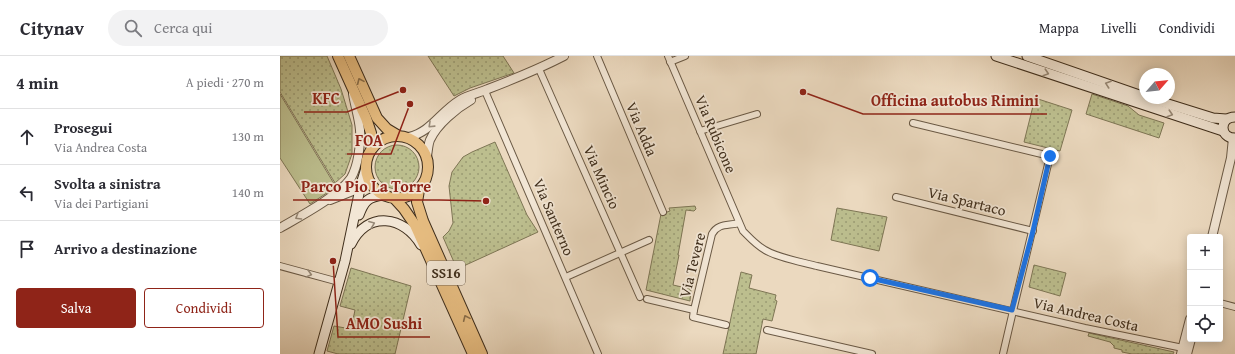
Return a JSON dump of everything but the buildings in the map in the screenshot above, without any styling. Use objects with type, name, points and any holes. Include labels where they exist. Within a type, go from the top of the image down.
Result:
[{"type":"main road","points":[[338,56],[366,118],[372,148]]},
{"type":"main road","points":[[349,56],[377,118],[387,129],[397,135],[409,137],[420,145],[427,156]]},
{"type":"main road","points":[[996,56],[1224,132],[1228,136],[1234,138]]},
{"type":"main road","points":[[1027,56],[1139,95]]},
{"type":"main road","points":[[1168,104],[1213,118],[1231,118]]},
{"type":"main road","points":[[1224,132],[1223,125],[1231,118]]},
{"type":"main road","points":[[397,135],[386,138],[372,148],[366,161],[369,181],[377,191],[383,195],[394,198],[408,197],[419,190]]},
{"type":"main road","name":"SS16","points":[[427,156],[429,162],[428,174],[423,186],[419,190],[417,202],[423,221],[482,354]]},
{"type":"main road","points":[[319,354],[347,252],[361,184],[366,168]]},
{"type":"main road","points":[[350,239],[362,207],[373,196],[383,195]]},
{"type":"main road","name":"SS16","points":[[394,198],[415,225],[472,354]]},
{"type":"main road","points":[[347,252],[359,232],[367,226],[380,221],[395,222],[404,226],[417,238],[434,267]]},
{"type":"street","points":[[409,137],[416,136],[427,129],[448,107],[461,99],[539,69],[564,56]]},
{"type":"street","name":"Via Adda","points":[[597,56],[663,212]]},
{"type":"street","points":[[669,59],[684,56]]},
{"type":"street","name":"Via Rubicone","points":[[669,59],[739,223]]},
{"type":"street","name":"Via Mincio","points":[[539,69],[640,297]]},
{"type":"street","points":[[280,228],[316,206],[343,186],[350,179],[355,170],[358,157],[360,129],[352,88]]},
{"type":"street","points":[[427,156],[431,140],[435,132],[463,104],[485,91]]},
{"type":"street","name":"Via Santerno","points":[[485,91],[598,354]]},
{"type":"street","points":[[700,131],[757,114]]},
{"type":"street","points":[[913,123],[1050,156],[1033,231],[1012,310],[1003,354]]},
{"type":"street","points":[[1213,234],[1231,158],[1234,138]]},
{"type":"street","points":[[316,206],[349,192],[361,184]]},
{"type":"street","name":"Via Spartaco","points":[[896,197],[1033,231]]},
{"type":"street","name":"Via Tevere","points":[[726,325],[693,317],[712,234],[715,228],[739,223]]},
{"type":"street","name":"Via Andrea Costa","points":[[739,223],[743,231],[750,239],[766,251],[775,255],[1184,352]]},
{"type":"street","points":[[566,277],[649,240]]},
{"type":"street","points":[[280,274],[281,266],[339,282]]},
{"type":"street","name":"Via Tevere","points":[[648,299],[694,310]]},
{"type":"street","points":[[1223,304],[1235,307]]},
{"type":"street","points":[[767,330],[872,354]]},
{"type":"street","points":[[1184,352],[1187,336]]},
{"type":"street","points":[[1184,352],[1189,342]]},
{"type":"green space","points":[[280,56],[327,56],[341,89],[352,125],[352,154],[345,174],[335,183],[280,92]]},
{"type":"green space","points":[[428,56],[503,56],[514,73],[470,88],[454,96]]},
{"type":"green space","points":[[280,94],[336,187],[310,204],[280,158]]},
{"type":"green space","points":[[1092,94],[1128,106],[1139,115],[1164,123],[1159,138],[1086,114]]},
{"type":"green space","points":[[1035,98],[1072,110],[1060,151],[1024,142]]},
{"type":"green space","points":[[495,142],[527,215],[538,232],[457,269],[443,237],[449,231],[453,223],[449,186],[452,172],[463,157]]},
{"type":"green space","points":[[397,145],[409,149],[415,155],[419,167],[415,179],[409,185],[397,189],[385,185],[379,179],[375,167],[379,155],[385,149]]},
{"type":"green space","points":[[695,206],[696,209],[694,211],[686,210],[673,285],[691,289],[690,301],[646,290],[661,214],[670,211],[669,208]]},
{"type":"green space","points":[[837,208],[887,217],[879,251],[831,240]]},
{"type":"green space","points":[[1034,265],[1066,273],[1060,296],[1029,287]]},
{"type":"green space","points":[[351,268],[411,286],[395,354],[338,354],[327,351],[334,326],[351,329],[355,310],[340,306]]},
{"type":"green space","points":[[741,272],[752,275],[749,288],[776,295],[775,300],[777,301],[772,321],[763,319],[756,354],[723,354]]},
{"type":"green space","points":[[1089,333],[1174,352],[1173,354],[1132,354],[1122,352],[1122,350],[1114,348],[1110,342],[1088,336]]},
{"type":"place","name":"KFC","points":[[403,90]]},
{"type":"place","name":"Officina autobus Rimini","points":[[803,92]]},
{"type":"place","name":"FOA","points":[[410,104]]},
{"type":"place","name":"Parco Pio La Torre","points":[[486,201]]},
{"type":"place","name":"AMO Sushi","points":[[333,261]]},
{"type":"route","points":[[870,278],[1012,310],[1033,231],[1050,156]]}]
